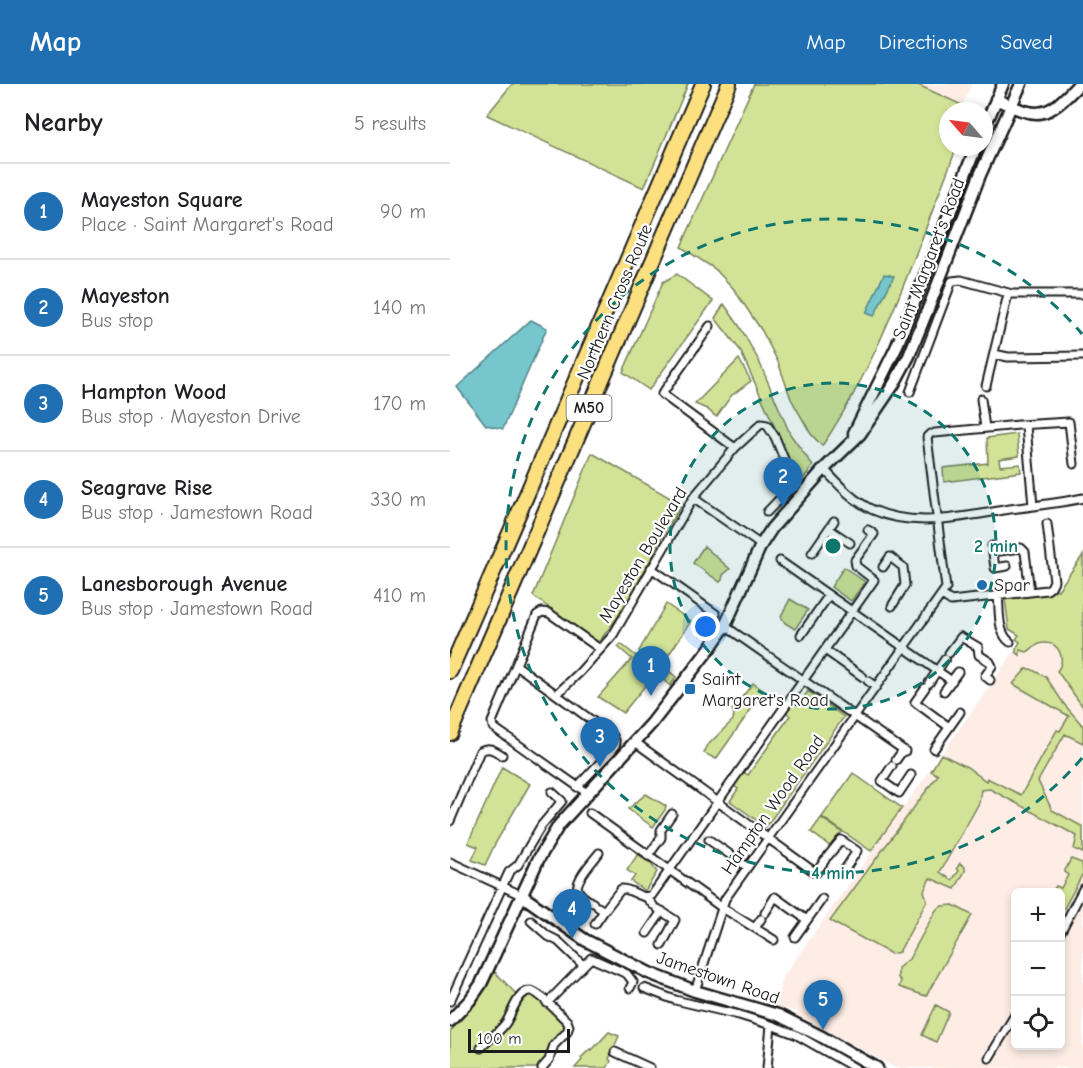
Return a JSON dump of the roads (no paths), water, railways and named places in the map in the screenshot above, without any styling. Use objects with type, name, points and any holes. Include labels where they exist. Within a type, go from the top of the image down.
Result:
[{"type":"highway","name":"Northern Cross Route","points":[[450,671],[703,84]]},
{"type":"highway","name":"Northern Cross Route","points":[[450,733],[729,84]]},
{"type":"main road","points":[[993,106],[1003,84]]},
{"type":"main road","name":"Saint Margaret's Road","points":[[450,1021],[470,1000],[481,984],[521,895],[547,843],[559,825],[636,742],[676,693],[725,626],[761,545],[772,528],[824,469],[860,434],[878,410],[906,360],[980,175],[1021,84]]},
{"type":"main road","points":[[996,99],[1011,107],[1035,113],[1047,111],[1058,106],[1079,84]]},
{"type":"main road","name":"Saint Margaret's Road","points":[[846,447],[893,355],[972,156]]},
{"type":"main road","points":[[893,355],[906,360]]},
{"type":"main road","name":"Jamestown Road","points":[[521,895],[585,940],[649,973],[695,991],[778,1015],[877,1068]]},
{"type":"street","points":[[910,393],[952,281],[961,280],[1008,294],[1083,294]]},
{"type":"street","points":[[986,386],[1008,294]]},
{"type":"street","points":[[710,326],[662,394],[735,448]]},
{"type":"street","points":[[994,354],[1008,357],[1083,356]]},
{"type":"street","points":[[981,399],[986,428]]},
{"type":"street","points":[[1047,524],[1054,581],[1047,590],[951,601],[942,595],[946,588],[927,437],[933,434],[986,428],[1069,422],[1074,464]]},
{"type":"street","name":"Mayeston Boulevard","points":[[557,694],[613,635],[693,498],[735,448],[761,424],[768,425],[775,437],[793,481],[792,486],[767,512]]},
{"type":"street","points":[[1026,426],[1033,506]]},
{"type":"street","points":[[824,469],[848,494],[873,510],[909,520],[938,520],[1083,498]]},
{"type":"street","points":[[693,498],[761,545]]},
{"type":"street","points":[[813,553],[834,521]]},
{"type":"street","points":[[829,529],[855,547]]},
{"type":"street","points":[[855,547],[874,534],[868,530]]},
{"type":"street","points":[[855,547],[856,566],[874,580]]},
{"type":"street","points":[[1007,566],[995,568],[993,549],[1021,548],[1025,552],[1023,563],[1030,592]]},
{"type":"street","points":[[647,898],[669,870],[703,836],[717,801],[890,557],[903,567],[905,585],[892,606]]},
{"type":"street","points":[[780,561],[952,681]]},
{"type":"street","points":[[651,568],[716,614]]},
{"type":"street","points":[[801,634],[829,595]]},
{"type":"street","name":"Hampton Wood Road","points":[[695,991],[724,899],[942,595]]},
{"type":"street","points":[[998,596],[1002,631],[1004,637],[1010,642]]},
{"type":"street","points":[[587,793],[493,727],[492,722],[537,615],[542,612],[549,613],[600,649]]},
{"type":"street","points":[[725,626],[904,751],[882,781],[899,793],[911,775]]},
{"type":"street","points":[[949,727],[915,702],[961,637],[978,647],[980,655],[990,662],[992,666],[985,676],[990,680]]},
{"type":"street","points":[[825,650],[876,687]]},
{"type":"street","points":[[516,665],[613,736],[616,743],[615,748],[577,787]]},
{"type":"street","points":[[944,691],[958,672]]},
{"type":"street","points":[[934,749],[960,712]]},
{"type":"street","points":[[636,742],[816,873],[841,840],[857,851],[845,869]]},
{"type":"street","points":[[450,821],[480,751],[486,747],[502,755]]},
{"type":"street","points":[[450,1001],[509,872],[518,865],[541,826],[562,801],[552,792]]},
{"type":"street","points":[[590,813],[721,907],[774,940]]},
{"type":"street","points":[[648,856],[661,838],[661,830],[672,814]]},
{"type":"street","points":[[703,836],[747,867]]},
{"type":"street","points":[[598,907],[579,893],[576,888],[578,881],[599,853]]},
{"type":"street","points":[[450,862],[521,895]]},
{"type":"street","points":[[595,924],[598,907],[621,889],[628,888],[641,897],[647,898],[658,909],[675,920],[662,945]]},
{"type":"street","points":[[1065,923],[1083,889]]},
{"type":"street","points":[[755,928],[776,897],[807,920]]},
{"type":"street","points":[[795,937],[822,900]]},
{"type":"street","points":[[647,933],[658,909]]},
{"type":"street","points":[[531,921],[583,964]]},
{"type":"street","points":[[547,1003],[589,958],[594,958],[627,974],[633,982],[630,988]]},
{"type":"street","points":[[649,987],[675,1000],[739,1015],[795,1034],[855,1068]]},
{"type":"street","points":[[481,1048],[506,1023],[513,1007],[525,993],[530,991],[537,994],[567,1021],[569,1026],[567,1032],[554,1045],[549,1060],[543,1068]]},
{"type":"street","points":[[989,1058],[1011,1021]]},
{"type":"street","points":[[767,1068],[771,1025]]},
{"type":"street","points":[[615,1052],[650,1068]]},
{"type":"water","points":[[884,274],[894,276],[874,316],[866,313]]},
{"type":"water","points":[[531,320],[547,328],[503,429],[486,425],[457,387]]},
{"type":"tunnel","points":[[703,836],[709,840]]},
{"type":"place","name":"Mayeston","points":[[783,507]]},
{"type":"place","name":"Spar","points":[[982,585]]},
{"type":"place","name":"Saint Margaret's Road","points":[[690,689]]},
{"type":"place","name":"Mayeston Square","points":[[651,696]]},
{"type":"place","name":"Hampton Wood","points":[[600,767]]},
{"type":"place","name":"Seagrave Rise","points":[[572,939]]},
{"type":"place","name":"Lanesborough Avenue","points":[[823,1030]]}]
